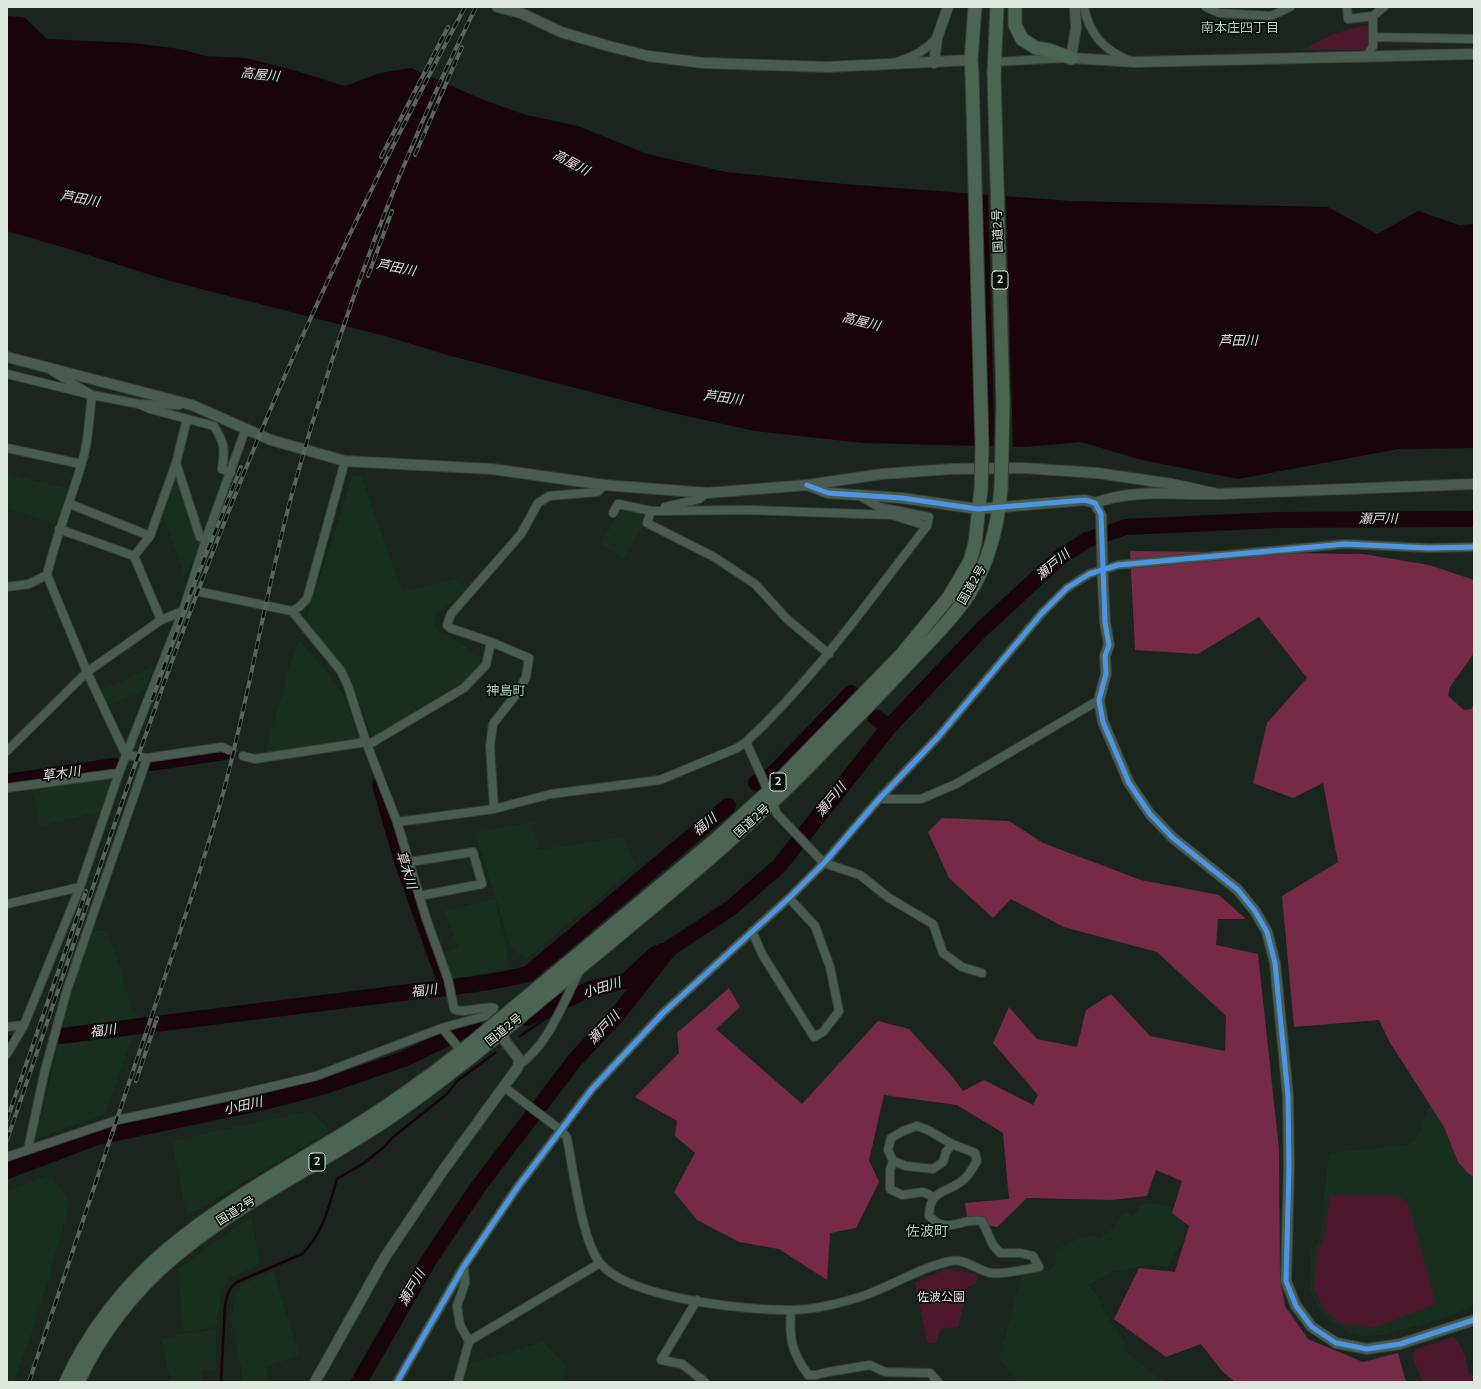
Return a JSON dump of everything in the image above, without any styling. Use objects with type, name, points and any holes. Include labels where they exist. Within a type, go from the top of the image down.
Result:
[{"type":"highway","name":"国道2号","points":[[66,1382],[91,1335],[113,1304],[138,1274],[166,1249],[215,1212],[381,1110],[419,1084],[461,1051],[500,1026],[582,966],[725,845],[769,794],[902,654],[949,597],[970,561],[975,543],[981,488],[982,446],[971,60],[975,7]]},
{"type":"highway","name":"国道2号","points":[[500,1026],[865,710],[938,633],[958,610],[974,585],[989,554],[999,508],[1001,488],[1003,405],[994,67],[997,7]]},
{"type":"highway","points":[[1015,7],[1014,25],[1022,39],[1036,48],[1049,50],[1071,58]]},
{"type":"highway","name":"国道2号","points":[[78,1382],[103,1337],[121,1310],[146,1283],[187,1246],[239,1209],[388,1118],[461,1051]]},
{"type":"street","points":[[497,7],[522,10],[561,32],[648,56],[704,63],[745,66],[873,66],[971,60]]},
{"type":"street","points":[[934,63],[937,38],[948,7]]},
{"type":"street","points":[[1071,58],[1076,28],[1075,7]]},
{"type":"street","points":[[1084,7],[1086,18],[1094,36],[1107,49],[1135,62]]},
{"type":"street","points":[[1206,7],[1219,13],[1271,16],[1290,7]]},
{"type":"street","points":[[1347,7],[1348,18],[1373,16],[1384,7]]},
{"type":"street","points":[[1366,56],[1373,46],[1373,16]]},
{"type":"street","points":[[1373,37],[1474,39]]},
{"type":"street","points":[[873,66],[908,59],[926,50],[937,38]]},
{"type":"street","points":[[994,67],[1071,58],[1135,62],[1474,54]]},
{"type":"street","points":[[7,357],[192,405],[271,440],[345,461],[492,469],[605,485],[707,493],[807,485],[889,474],[951,469],[1023,468],[1097,473],[1159,482],[1218,494]]},
{"type":"street","points":[[44,366],[92,395]]},
{"type":"street","points":[[7,374],[92,395],[139,404],[192,405]]},
{"type":"street","points":[[92,395],[83,459],[47,575],[87,672],[126,755]]},
{"type":"street","points":[[139,404],[150,409],[214,426],[223,440],[225,449],[222,469],[231,473]]},
{"type":"street","points":[[134,556],[150,536],[176,463],[187,418]]},
{"type":"street","points":[[7,1054],[24,1026],[80,887],[119,773],[191,590],[206,540],[246,428]]},
{"type":"street","points":[[7,448],[81,464]]},
{"type":"street","points":[[292,611],[299,607],[307,599],[345,461]]},
{"type":"street","points":[[176,463],[200,537],[206,540]]},
{"type":"street","points":[[1142,494],[1155,488],[1159,482]]},
{"type":"street","points":[[807,485],[828,494],[858,494],[902,498],[978,509],[1086,500],[1095,503],[1112,497],[1142,494],[1218,494],[1474,484]]},
{"type":"street","points":[[494,809],[490,746],[494,724],[526,677],[529,658],[491,642],[450,628],[447,626],[451,614],[520,534],[538,503],[549,496],[597,492],[605,485]]},
{"type":"street","points":[[651,511],[699,499],[707,493]]},
{"type":"street","points":[[397,822],[494,809],[551,794],[660,780],[737,748],[746,742],[774,716],[829,654],[926,526],[929,517],[879,507],[858,494]]},
{"type":"street","points":[[1095,503],[1100,514],[1105,622],[1109,645],[1105,656],[1106,674],[1099,700],[1103,722],[1126,776],[1150,814],[1173,838],[1238,890],[1255,911],[1267,932],[1275,963],[1288,1096],[1290,1167],[1286,1281],[1296,1306],[1312,1327],[1336,1343],[1367,1349],[1400,1344],[1474,1320]]},
{"type":"street","points":[[70,504],[150,536]]},
{"type":"street","points":[[613,513],[618,504],[651,511],[748,510],[892,515],[926,526]]},
{"type":"street","points":[[651,511],[647,523],[714,557],[755,584],[787,619],[829,654]]},
{"type":"street","points":[[60,530],[134,556],[161,620]]},
{"type":"street","points":[[397,1382],[464,1266],[520,1185],[592,1089],[663,1013],[789,898],[938,737],[1042,613],[1067,588],[1089,574],[1118,565],[1346,544],[1429,548],[1474,547]]},
{"type":"street","points":[[7,587],[29,584],[47,575]]},
{"type":"street","points":[[191,590],[292,611],[341,671],[348,686],[367,743],[397,822],[448,979],[454,1009],[458,1012],[488,1007],[494,1008]]},
{"type":"street","points":[[7,752],[87,672],[161,620],[183,611]]},
{"type":"street","points":[[243,756],[255,759],[367,743],[464,688],[486,665],[491,642]]},
{"type":"street","points":[[879,799],[921,799],[956,784],[1099,700]]},
{"type":"street","points":[[746,742],[769,794],[822,861],[860,876],[889,898],[933,924],[943,953],[962,967],[982,973]]},
{"type":"street","points":[[126,755],[147,758],[222,747],[229,750]]},
{"type":"street","points":[[28,1149],[45,1070],[67,990],[147,758]]},
{"type":"street","points":[[7,788],[119,773]]},
{"type":"street","points":[[409,862],[473,852],[482,884],[420,896]]},
{"type":"street","points":[[7,904],[80,887]]},
{"type":"street","points":[[752,931],[762,954],[814,1037],[823,1032],[839,1011],[830,967],[815,926],[789,898]]},
{"type":"street","points":[[519,1065],[526,1060],[547,1035],[582,966]]},
{"type":"street","points":[[7,1157],[123,1118],[236,1096],[316,1076],[485,1016],[494,1008]]},
{"type":"street","points":[[315,1382],[385,1257],[444,1169],[507,1090],[519,1065],[519,1059],[505,1041],[494,1008]]},
{"type":"street","points":[[7,1028],[24,1026]]},
{"type":"street","points":[[444,1030],[461,1051]]},
{"type":"street","points":[[507,1090],[561,1129],[567,1138],[586,1234],[600,1264],[620,1279],[648,1292],[721,1305],[792,1310],[826,1306],[874,1293],[896,1281],[953,1260],[970,1264],[991,1273],[1040,1267],[1033,1256],[1020,1253],[1000,1253],[993,1245],[982,1221],[970,1220],[956,1226],[936,1224],[929,1216],[930,1205],[934,1197],[963,1181],[977,1161],[975,1153],[952,1144],[928,1130],[917,1126],[903,1131],[891,1138],[888,1150],[893,1162],[890,1170],[890,1189],[902,1195],[923,1192],[934,1197]]},
{"type":"street","points":[[893,1162],[906,1166],[933,1169],[943,1162],[946,1152],[952,1144]]},
{"type":"street","points":[[469,1341],[600,1264]]},
{"type":"street","points":[[458,1382],[469,1341],[460,1325],[457,1306],[465,1283],[464,1266]]},
{"type":"street","points":[[697,1300],[661,1360],[682,1364],[705,1382]]},
{"type":"street","points":[[792,1310],[791,1344],[798,1361],[808,1374],[815,1375],[870,1365],[885,1372],[930,1373],[938,1382]]},
{"type":"shaded area","points":[[175,471],[200,543],[185,577],[161,509]]},
{"type":"shaded area","points":[[7,474],[69,489],[56,524],[7,508]]},
{"type":"shaded area","points":[[361,475],[402,592],[456,579],[467,589],[434,617],[436,630],[456,640],[480,658],[480,665],[472,675],[372,738],[356,693],[348,676],[304,626],[352,477]]},
{"type":"shaded area","points":[[622,510],[638,512],[644,516],[645,524],[623,558],[600,543]]},
{"type":"shaded area","points":[[1130,551],[1363,554],[1429,565],[1474,580],[1474,653],[1450,687],[1448,696],[1464,710],[1471,709],[1474,705],[1474,1177],[1458,1162],[1444,1127],[1389,1041],[1379,1020],[1294,1027],[1282,896],[1338,862],[1323,783],[1293,798],[1253,783],[1267,723],[1307,678],[1259,617],[1198,654],[1135,650]]},
{"type":"shaded area","points":[[298,639],[337,684],[346,699],[361,744],[263,760]]},
{"type":"shaded area","points":[[154,666],[144,691],[107,706],[101,691]]},
{"type":"shaded area","points":[[107,777],[112,783],[101,811],[41,826],[31,788]]},
{"type":"shaded area","points":[[942,818],[1009,821],[1043,843],[1141,880],[1219,895],[1246,919],[1218,919],[1216,945],[1258,954],[1279,1149],[1280,1278],[1285,1306],[1308,1339],[1363,1362],[1398,1353],[1406,1382],[1235,1382],[1222,1371],[1201,1344],[1166,1357],[1114,1319],[1139,1268],[1175,1272],[1189,1226],[1172,1213],[1182,1181],[1156,1170],[1147,1196],[1112,1200],[1027,1198],[997,1227],[968,1222],[965,1203],[1009,1199],[1003,1133],[957,1105],[884,1095],[869,1160],[879,1182],[856,1228],[830,1233],[827,1280],[779,1249],[739,1242],[697,1220],[674,1192],[695,1153],[675,1136],[677,1121],[635,1097],[679,1053],[677,1033],[729,988],[740,1007],[716,1029],[802,1104],[878,1021],[909,1029],[951,1075],[963,1091],[984,1080],[1033,1105],[1038,1095],[993,1043],[1009,1007],[1037,1039],[1077,1047],[1086,1010],[1111,994],[1150,1036],[1225,1051],[1226,1016],[1157,952],[1064,927],[1011,899],[993,918],[949,878],[928,832]]},
{"type":"shaded area","points":[[533,822],[538,850],[624,837],[636,867],[527,958],[512,950],[475,833]]},
{"type":"shaded area","points":[[495,899],[510,968],[451,979],[442,955],[458,946],[444,911]]},
{"type":"shaded area","points":[[90,931],[107,931],[120,967],[133,1014],[140,1016],[105,1114],[36,1139],[67,1009]]},
{"type":"shaded area","points":[[1432,1107],[1444,1127],[1458,1162],[1474,1177],[1474,1305],[1449,1317],[1383,1335],[1363,1336],[1346,1331],[1329,1320],[1319,1309],[1310,1291],[1311,1251],[1319,1241],[1329,1153],[1406,1145],[1416,1139],[1421,1129],[1427,1109]]},
{"type":"shaded area","points":[[310,1111],[330,1131],[197,1210],[186,1213],[172,1141]]},
{"type":"shaded area","points":[[51,1175],[70,1202],[37,1318],[14,1382],[7,1382],[7,1191]]},
{"type":"shaded area","points":[[1153,1203],[1173,1208],[1185,1223],[1184,1239],[1167,1267],[1150,1265],[1113,1271],[1088,1285],[1098,1297],[1105,1313],[1124,1341],[1127,1353],[1165,1382],[1019,1382],[999,1359],[1023,1272],[1051,1270],[1056,1261],[1056,1250],[1081,1237],[1093,1235],[1099,1238],[1109,1232],[1125,1212],[1133,1216],[1140,1206]]},
{"type":"shaded area","points":[[251,1216],[260,1265],[230,1278],[226,1282],[222,1290],[216,1327],[183,1332],[178,1269]]},
{"type":"shaded area","points":[[273,1270],[299,1356],[266,1366],[269,1382],[241,1382],[242,1370],[231,1320],[236,1293],[243,1284]]},
{"type":"shaded area","points":[[216,1330],[216,1371],[202,1370],[201,1382],[171,1382],[161,1339],[183,1334]]},
{"type":"shaded area","points":[[543,1342],[567,1366],[564,1382],[464,1382],[468,1364]]},
{"type":"green space","points":[[1371,25],[1370,50],[1304,50],[1336,33]]},
{"type":"green space","points":[[1330,1195],[1397,1195],[1408,1203],[1436,1304],[1376,1327],[1342,1324],[1326,1312],[1314,1290],[1317,1250],[1324,1240]]},
{"type":"green space","name":"佐波公園","points":[[946,1269],[978,1274],[976,1284],[968,1286],[958,1327],[941,1329],[935,1344],[927,1342],[915,1282]]},
{"type":"green space","points":[[1453,1337],[1457,1340],[1462,1349],[1470,1375],[1474,1375],[1474,1382],[1422,1382],[1412,1355],[1416,1349]]},
{"type":"water","name":"芦田川","points":[[7,16],[24,17],[47,39],[133,43],[180,49],[205,56],[246,58],[345,86],[380,73],[411,68],[481,99],[526,115],[578,126],[647,154],[726,172],[844,184],[1071,201],[1328,207],[1377,234],[1418,211],[1459,225],[1474,224],[1474,448],[1398,449],[1238,479],[1142,460],[1081,442],[1025,447],[863,443],[755,431],[673,413],[451,356],[385,336],[170,281],[7,231]]},
{"type":"pier","points":[[988,193],[1006,194],[1013,448],[993,448],[994,417]]},
{"type":"waterway","name":"瀬戸川","points":[[359,1382],[429,1260],[478,1187],[574,1061],[617,1015],[670,948],[731,908],[779,866],[889,727],[982,629],[1060,557],[1087,540],[1126,527],[1276,520],[1474,519]]},
{"type":"waterway","name":"福川","points":[[756,783],[772,775],[851,693],[854,696]]},
{"type":"waterway","name":"福川","points":[[875,717],[889,727]]},
{"type":"waterway","name":"草木川","points":[[151,763],[224,752]]},
{"type":"waterway","name":"草木川","points":[[7,782],[114,766]]},
{"type":"waterway","name":"草木川","points":[[380,785],[402,861],[442,973],[445,987]]},
{"type":"waterway","name":"福川","points":[[61,1036],[473,984],[528,974],[728,806]]},
{"type":"waterway","name":"小田川","points":[[527,1018],[590,989],[626,981],[655,954],[663,951]]},
{"type":"waterway","name":"小田川","points":[[566,1004],[583,992]]},
{"type":"waterway","points":[[520,1036],[557,1011]]},
{"type":"waterway","name":"小田川","points":[[7,1171],[97,1137],[264,1102],[325,1086],[404,1059],[474,1025]]},
{"type":"waterway","points":[[221,1382],[225,1306],[227,1295],[232,1287],[237,1282],[302,1254],[315,1238],[320,1229],[337,1179],[364,1163],[384,1147],[392,1138],[447,1094],[457,1081],[495,1053]]},
{"type":"tunnel","points":[[229,750],[243,756]]},
{"type":"railway","points":[[7,1140],[127,787],[223,525],[281,384],[356,221],[465,7]]},
{"type":"railway","points":[[29,1382],[211,835],[231,763],[283,529],[330,366],[396,184],[421,124],[476,7]]},
{"type":"railway","points":[[381,157],[448,27]]},
{"type":"railway","points":[[415,155],[462,47]]},
{"type":"railway","points":[[368,276],[392,211]]},
{"type":"railway","points":[[152,700],[191,592],[241,467]]},
{"type":"railway","points":[[7,1120],[86,891]]},
{"type":"railway","points":[[136,1081],[157,1018]]},
{"type":"cycle path","points":[[807,485],[828,493],[902,498],[978,509],[1085,500],[1095,503],[1101,514],[1105,622],[1109,645],[1105,656],[1106,674],[1099,700],[1103,722],[1129,783],[1150,814],[1173,838],[1238,890],[1255,911],[1267,932],[1275,963],[1288,1096],[1289,1167],[1286,1281],[1296,1306],[1312,1327],[1336,1343],[1367,1349],[1400,1344],[1474,1320]]},
{"type":"cycle path","points":[[397,1382],[464,1266],[519,1185],[592,1089],[663,1013],[789,898],[824,863],[879,799],[938,737],[1042,613],[1067,588],[1089,574],[1118,565],[1345,544],[1429,548],[1474,547]]},
{"type":"district","name":"南本庄四丁目","points":[[1240,28]]},
{"type":"district","name":"神島町","points":[[506,691]]},
{"type":"district","name":"佐波町","points":[[927,1232]]},
{"type":"water label","name":"高屋川","points":[[260,75]]},
{"type":"water label","name":"高屋川","points":[[571,163]]},
{"type":"water label","name":"高屋川","points":[[861,322]]}]
